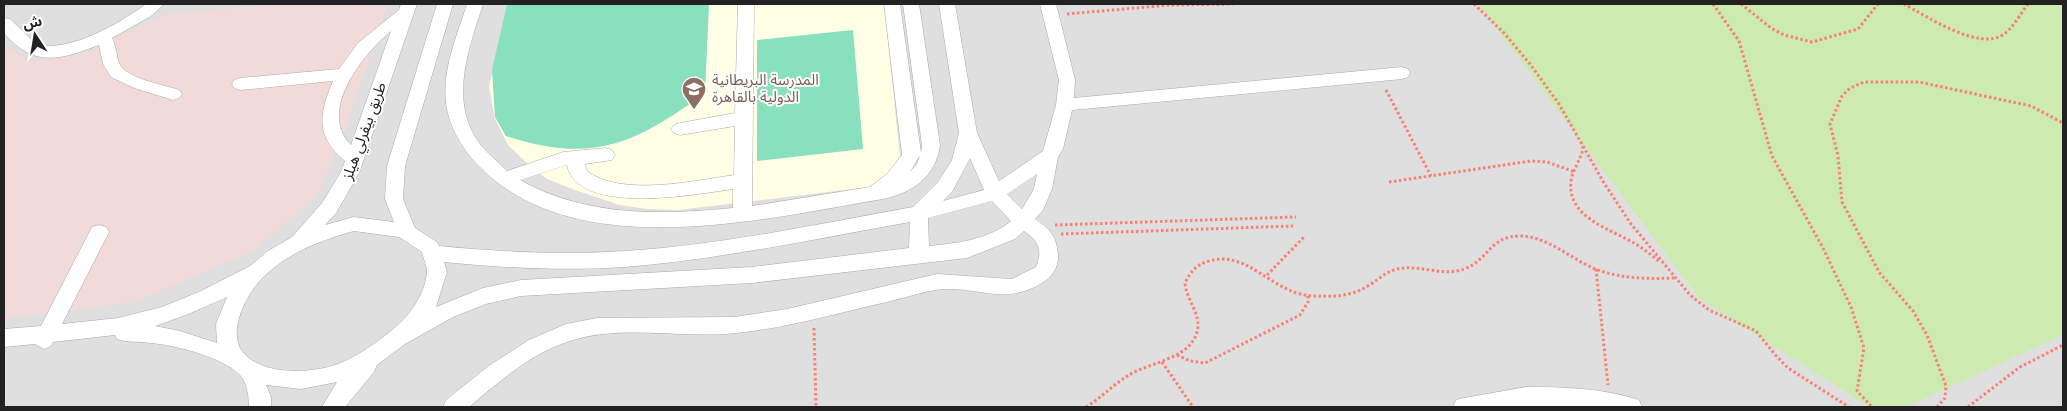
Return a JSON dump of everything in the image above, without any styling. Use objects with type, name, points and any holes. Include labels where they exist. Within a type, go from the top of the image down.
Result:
[{"type":"street","points":[[4,23],[31,50],[42,52],[70,49],[102,35],[152,7],[171,4]]},
{"type":"street","points":[[406,230],[394,199],[393,183],[396,166],[445,4]]},
{"type":"street","points":[[475,4],[454,74],[454,97],[458,120],[468,141],[484,161],[504,179],[530,194],[561,206],[595,215],[632,219],[672,220],[742,215],[892,190],[930,156],[932,145],[911,4]]},
{"type":"street","points":[[742,215],[746,4]]},
{"type":"street","points":[[892,4],[912,154],[908,175]]},
{"type":"street","points":[[454,407],[512,361],[536,346],[566,333],[598,326],[734,325],[813,311],[936,282],[975,283],[993,287],[1012,287],[1029,281],[1044,272],[1049,259],[1048,246],[1033,227],[995,193],[968,133],[947,4]]},
{"type":"street","points":[[355,159],[336,142],[329,124],[332,104],[344,74],[363,46],[407,8]]},
{"type":"street","name":"طريق بيفرلي هيلز","points":[[295,244],[329,208],[341,190],[355,159],[407,8]]},
{"type":"street","points":[[433,253],[494,259],[568,260],[670,254],[754,243],[919,213],[995,193],[1049,156],[1054,149],[1064,105],[1067,80],[1050,10]]},
{"type":"street","points":[[102,35],[108,45],[111,62],[117,73],[126,78],[173,94]]},
{"type":"street","points":[[431,52],[462,48]]},
{"type":"street","points":[[1064,105],[1402,73]]},
{"type":"street","points":[[240,84],[344,74]]},
{"type":"street","points":[[680,129],[744,118]]},
{"type":"street","points":[[918,254],[919,213],[945,187],[961,160],[968,133]]},
{"type":"street","points":[[504,179],[532,168],[575,157],[606,154]]},
{"type":"street","points":[[912,154],[930,156]]},
{"type":"street","points":[[1033,227],[1036,205],[1043,189],[1049,156]]},
{"type":"street","points":[[575,157],[578,174],[584,180],[619,190],[674,190],[743,181]]},
{"type":"street","points":[[4,346],[152,318],[205,298],[266,264],[295,244],[324,232],[354,224],[382,224],[406,230],[422,240],[433,253],[438,272],[434,293],[422,315],[403,336]]},
{"type":"street","points":[[333,407],[345,389],[375,357],[403,336],[446,311],[483,296],[521,288],[752,274],[967,250],[1008,234],[1033,227]]},
{"type":"street","points":[[46,337],[99,232]]},
{"type":"street","points":[[752,274],[754,243]]},
{"type":"street","points":[[234,359],[226,337],[229,312],[243,287],[266,264]]},
{"type":"street","points":[[4,338],[114,333],[159,334],[207,348],[234,359],[251,373],[277,381],[309,380],[343,372],[375,357]]},
{"type":"street","points":[[251,373],[260,397],[260,407]]},
{"type":"street","points":[[1464,407],[1481,402],[1545,396],[1621,405]]},
{"type":"path","points":[[1050,10],[1233,4]]},
{"type":"path","points":[[1474,4],[1504,32],[1530,64],[1559,104],[1604,183],[1631,224],[1690,295],[1709,310],[1756,331],[1762,336],[1778,360],[1791,371],[1849,407]]},
{"type":"path","points":[[1713,4],[1739,41],[1772,156],[1793,197],[1823,248],[1850,307],[1864,348],[1857,391],[1872,407]]},
{"type":"path","points":[[1741,4],[1777,31],[1812,42],[1858,29],[1878,4]]},
{"type":"path","points":[[1904,4],[1968,37],[1992,39],[2007,33],[2028,4]]},
{"type":"path","points":[[1378,75],[1431,176]]},
{"type":"path","points":[[1937,407],[1945,398],[1946,386],[1927,335],[1913,311],[1879,272],[1842,202],[1838,156],[1830,124],[1842,96],[1850,88],[1864,82],[1919,82],[2030,106],[2063,123]]},
{"type":"path","points":[[1583,144],[1583,159],[1571,183],[1573,197],[1581,210],[1592,221],[1634,243],[1664,265]]},
{"type":"path","points":[[1389,182],[1531,161],[1547,162],[1575,172]]},
{"type":"path","points":[[1033,227],[1296,217]]},
{"type":"path","points":[[1033,227],[1293,226]]},
{"type":"path","points":[[1086,407],[1102,398],[1130,374],[1177,355],[1190,343],[1198,328],[1198,319],[1185,292],[1188,274],[1195,267],[1220,257],[1239,260],[1267,275],[1285,289],[1308,295],[1337,296],[1354,292],[1380,276],[1397,269],[1416,266],[1433,271],[1450,272],[1465,269],[1477,262],[1484,250],[1496,242],[1511,236],[1536,239],[1596,269],[1637,279],[1675,278]]},
{"type":"path","points":[[1267,275],[1304,237]]},
{"type":"path","points":[[1596,269],[1621,405]]},
{"type":"path","points":[[1177,355],[1190,361],[1206,363],[1300,315],[1308,302],[1308,295]]},
{"type":"path","points":[[813,311],[816,407]]},
{"type":"path","points":[[1968,407],[2020,367],[2063,345]]},
{"type":"path","points":[[1162,362],[1193,407]]},
{"type":"shaded area","points":[[4,4],[2063,4],[2063,407],[4,407]]},
{"type":"shaded area","points":[[276,4],[377,4],[386,10],[346,127],[319,192],[256,250],[134,302],[4,319],[4,45],[30,62],[93,51],[163,15]]},
{"type":"shaded area","name":"المدرسة البريطانية الدولية بالقاهرة","points":[[507,4],[884,4],[900,157],[896,165],[879,182],[869,187],[678,210],[647,209],[620,205],[575,190],[547,179],[532,168],[508,145],[495,119],[489,87]]},
{"type":"green space","points":[[507,4],[709,4],[705,93],[657,125],[612,144],[589,148],[564,148],[537,144],[506,136],[495,117],[492,70]]},
{"type":"green space","points":[[1478,4],[2063,4],[2063,335],[1906,407],[1869,407],[1699,298]]},
{"type":"green space","points":[[853,30],[863,149],[757,161],[757,40]]},
{"type":"place","name":"المدرسة البريطانية الدولية بالقاهرة","points":[[694,110]]}]
